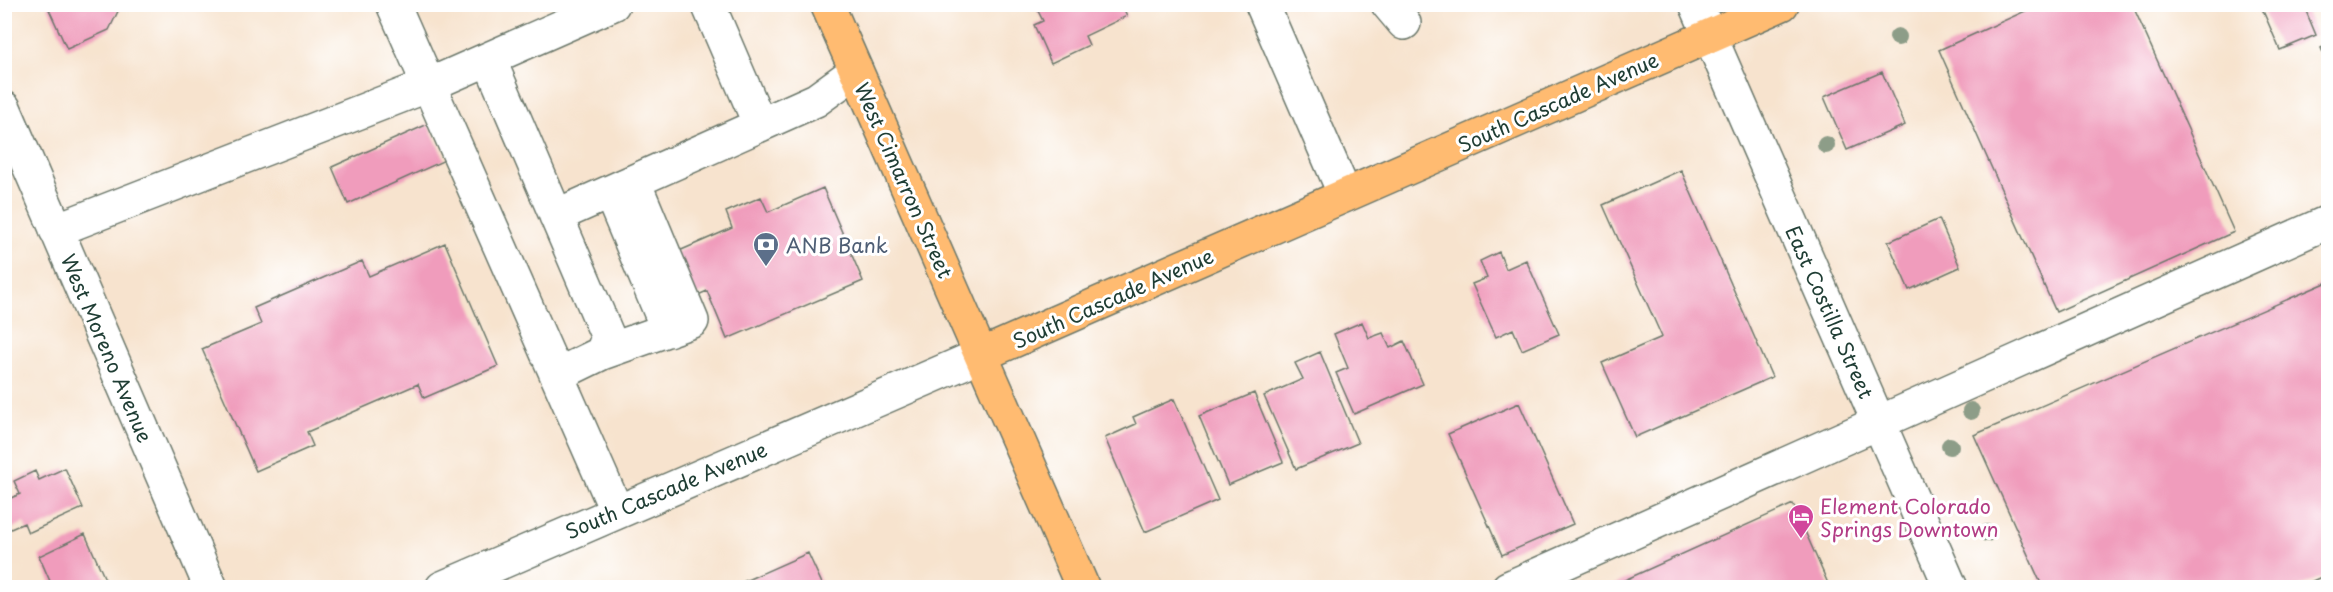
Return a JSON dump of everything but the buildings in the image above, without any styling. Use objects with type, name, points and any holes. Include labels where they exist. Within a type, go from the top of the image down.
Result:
[{"type":"main road","name":"West Cimarron Street","points":[[827,4],[1083,588]]},
{"type":"main road","name":"South Cascade Avenue","points":[[981,355],[1782,4]]},
{"type":"street","points":[[393,4],[617,512]]},
{"type":"street","points":[[56,230],[429,85],[613,4]]},
{"type":"street","points":[[708,4],[760,125]]},
{"type":"street","points":[[1262,4],[1346,195]]},
{"type":"street","name":"East Costilla Street","points":[[1695,4],[1951,588]]},
{"type":"street","points":[[489,59],[608,337],[602,353]]},
{"type":"street","points":[[556,216],[816,100],[856,71]]},
{"type":"street","name":"West Moreno Avenue","points":[[4,108],[211,588]]},
{"type":"street","points":[[557,375],[602,353],[692,321],[612,192]]},
{"type":"street","points":[[612,192],[658,333]]},
{"type":"street","points":[[1508,588],[2328,222]]},
{"type":"street","name":"South Cascade Avenue","points":[[442,588],[981,355]]},
{"type":"place","name":"ANB Bank","points":[[766,268]]},
{"type":"place","name":"Element Colorado Springs Downtown","points":[[1801,540]]}]
